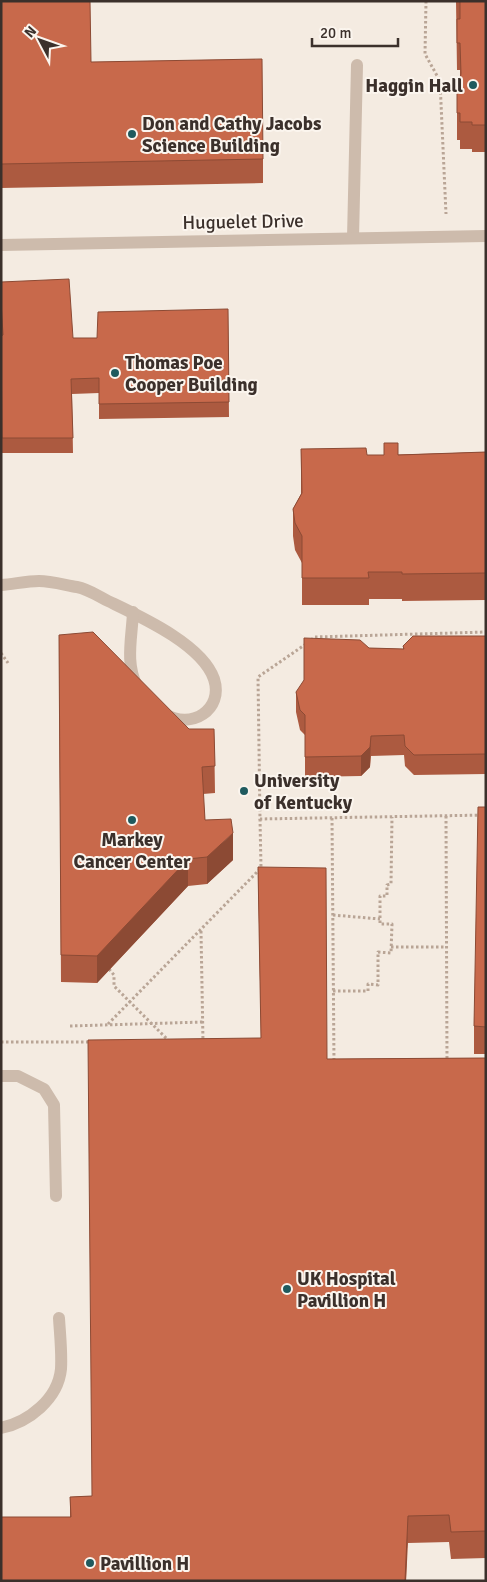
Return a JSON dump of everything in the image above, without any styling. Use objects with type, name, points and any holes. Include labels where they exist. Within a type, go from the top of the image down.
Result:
[{"type":"street","points":[[353,238],[357,66]]},
{"type":"street","name":"Huguelet Drive","points":[[1,245],[486,236]]},
{"type":"street","points":[[1,586],[40,581],[79,588],[133,612],[189,647],[204,663],[214,679],[214,700],[202,716],[191,720],[170,717],[156,707]]},
{"type":"street","points":[[133,612],[130,663],[132,675],[143,695]]},
{"type":"street","points":[[1,1076],[18,1076],[44,1089],[54,1105],[56,1196]]},
{"type":"street","points":[[1,1428],[15,1425],[33,1414],[46,1402],[53,1391],[61,1370],[60,1318]]},
{"type":"path","points":[[426,1],[425,54],[440,81],[446,214]]},
{"type":"path","points":[[108,1024],[261,868],[258,677],[315,637],[486,632]]},
{"type":"path","points":[[1,654],[8,663]]},
{"type":"path","points":[[446,816],[447,1068]]},
{"type":"path","points":[[260,819],[486,816]]},
{"type":"path","points":[[333,991],[368,991],[368,984],[378,984],[378,952],[391,952],[392,924],[380,924],[380,896],[387,896],[387,884],[391,884],[392,817]]},
{"type":"path","points":[[332,818],[334,1069]]},
{"type":"path","points":[[333,915],[380,919]]},
{"type":"path","points":[[201,930],[203,1048]]},
{"type":"path","points":[[391,948],[446,947]]},
{"type":"path","points":[[109,969],[114,975],[114,986],[170,1041]]},
{"type":"path","points":[[70,1026],[203,1022]]},
{"type":"path","points":[[1,1042],[99,1042]]},
{"type":"building","name":"Don and Cathy Jacobs Science Building","points":[[1,1],[90,1],[91,62],[262,59],[263,159],[1,164]]},
{"type":"building","name":"Haggin Hall","points":[[457,1],[486,1],[486,125],[472,125],[472,122],[460,122],[460,113],[457,113],[457,83],[460,83],[461,73],[460,43],[457,43],[457,19],[460,19],[460,2]]},
{"type":"building","name":"Thomas Poe Cooper Building","points":[[69,279],[73,338],[97,338],[98,312],[228,309],[229,402],[99,404],[99,378],[71,379],[73,438],[2,438],[1,336],[3,335],[1,282]]},
{"type":"building","points":[[384,443],[398,443],[398,455],[486,452],[486,573],[402,574],[402,572],[368,572],[369,578],[302,578],[302,536],[295,523],[293,509],[302,493],[301,449],[366,448],[367,455],[384,455]]},
{"type":"building","name":"Markey Cancer Center","points":[[93,632],[189,729],[214,729],[215,766],[202,767],[205,820],[231,819],[233,833],[207,857],[188,859],[97,956],[61,955],[59,635]]},
{"type":"building","points":[[413,636],[486,636],[486,754],[414,755],[405,746],[404,735],[371,736],[370,747],[361,756],[305,757],[305,715],[300,710],[296,692],[304,680],[304,638],[360,640],[369,648],[404,649],[403,646]]},
{"type":"building","points":[[478,807],[486,807],[486,1027],[474,1026]]},
{"type":"building","name":"UK Hospital Pavillion H","points":[[258,867],[326,868],[327,1059],[486,1058],[486,1531],[451,1532],[449,1515],[408,1516],[405,1581],[1,1581],[1,1517],[71,1517],[70,1497],[92,1496],[88,1040],[261,1038]]},
{"type":"place","name":"Haggin Hall","points":[[473,85]]},
{"type":"place","name":"Don and Cathy Jacobs Science Building","points":[[132,134]]},
{"type":"place","name":"Thomas Poe Cooper Building","points":[[115,373]]},
{"type":"place","name":"University of Kentucky","points":[[244,791]]},
{"type":"place","name":"Markey Cancer Center","points":[[132,820]]},
{"type":"place","name":"UK Hospital Pavillion H","points":[[287,1289]]},
{"type":"place","name":"Pavillion H","points":[[90,1563]]}]
